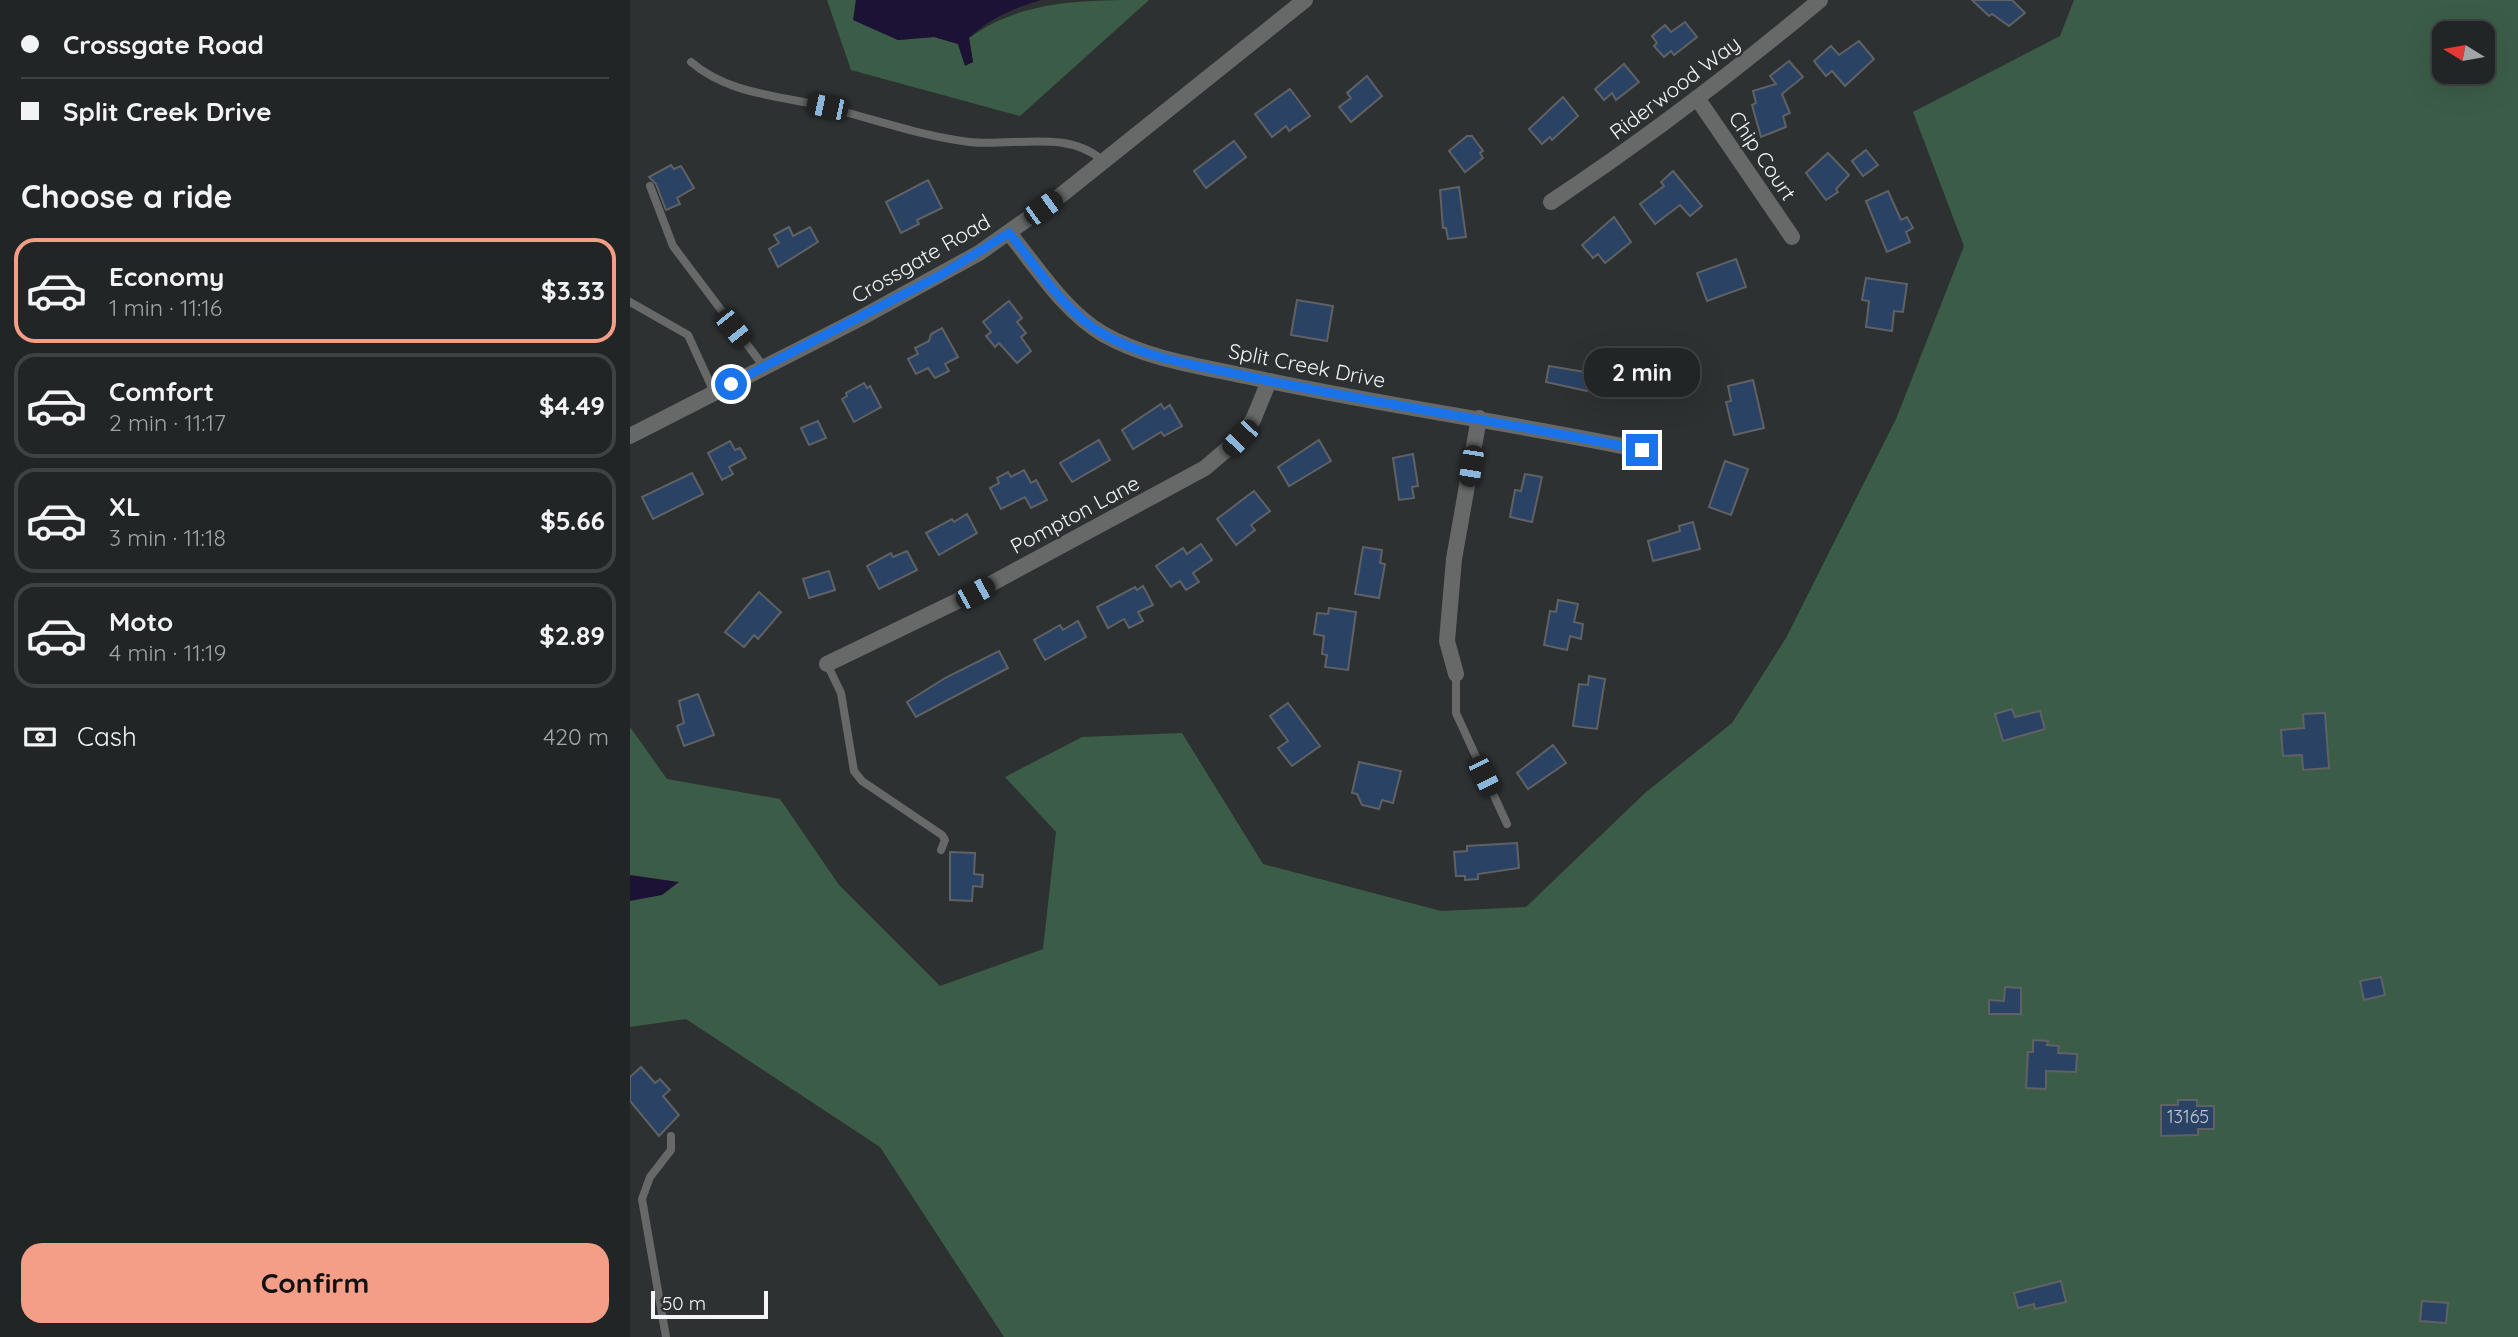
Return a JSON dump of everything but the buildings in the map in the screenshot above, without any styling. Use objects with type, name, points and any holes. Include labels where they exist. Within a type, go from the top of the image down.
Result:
[{"type":"street","name":"Crossgate Road","points":[[630,436],[941,275],[1009,233],[1305,0]]},
{"type":"street","name":"Riderwood Way","points":[[1551,202],[1619,157],[1820,0]]},
{"type":"street","name":"Chip Court","points":[[1697,97],[1792,237]]},
{"type":"street","name":"Split Creek Drive","points":[[1009,233],[1078,316],[1124,344],[1172,359],[1331,395],[1479,418],[1642,450]]},
{"type":"street","name":"Pompton Lane","points":[[827,664],[975,593],[1205,468],[1240,438],[1253,420],[1269,381]]},
{"type":"street","points":[[1456,674],[1447,642],[1454,559],[1479,418]]},
{"type":"lane","points":[[691,62],[706,75],[733,87],[827,107],[933,137],[974,142],[1064,142],[1080,145],[1102,160]]},
{"type":"lane","points":[[650,186],[673,246],[764,367]]},
{"type":"lane","points":[[630,303],[688,335],[714,392]]},
{"type":"lane","points":[[827,664],[841,694],[854,771],[862,781],[942,835],[945,840],[941,850]]},
{"type":"lane","points":[[1456,674],[1456,713],[1507,824]]},
{"type":"lane","points":[[666,1337],[642,1199],[650,1177],[671,1150],[671,1136]]},
{"type":"green space","points":[[827,0],[856,0],[854,20],[898,40],[934,37],[958,44],[965,65],[973,62],[969,38],[1010,16],[1031,9],[1077,2],[1149,0],[1020,116],[851,70]]},
{"type":"green space","points":[[2074,0],[2518,0],[2518,1337],[1004,1337],[880,1147],[686,1019],[630,1027],[630,727],[667,779],[780,799],[839,885],[940,986],[1043,949],[1056,832],[1005,777],[1082,737],[1182,733],[1263,864],[1441,911],[1526,907],[1645,793],[1732,723],[1786,638],[1896,419],[1964,246],[1913,112],[2060,36]]},
{"type":"shaded area","points":[[856,0],[1041,0],[1021,6],[977,31],[969,38],[973,62],[965,66],[958,44],[934,37],[898,40],[853,20]]},
{"type":"shaded area","points":[[630,875],[679,882],[662,895],[630,901]]},
{"type":"route","points":[[731,384],[941,275],[1009,233],[1078,316],[1124,344],[1192,364],[1331,395],[1532,427],[1642,450]]}]
